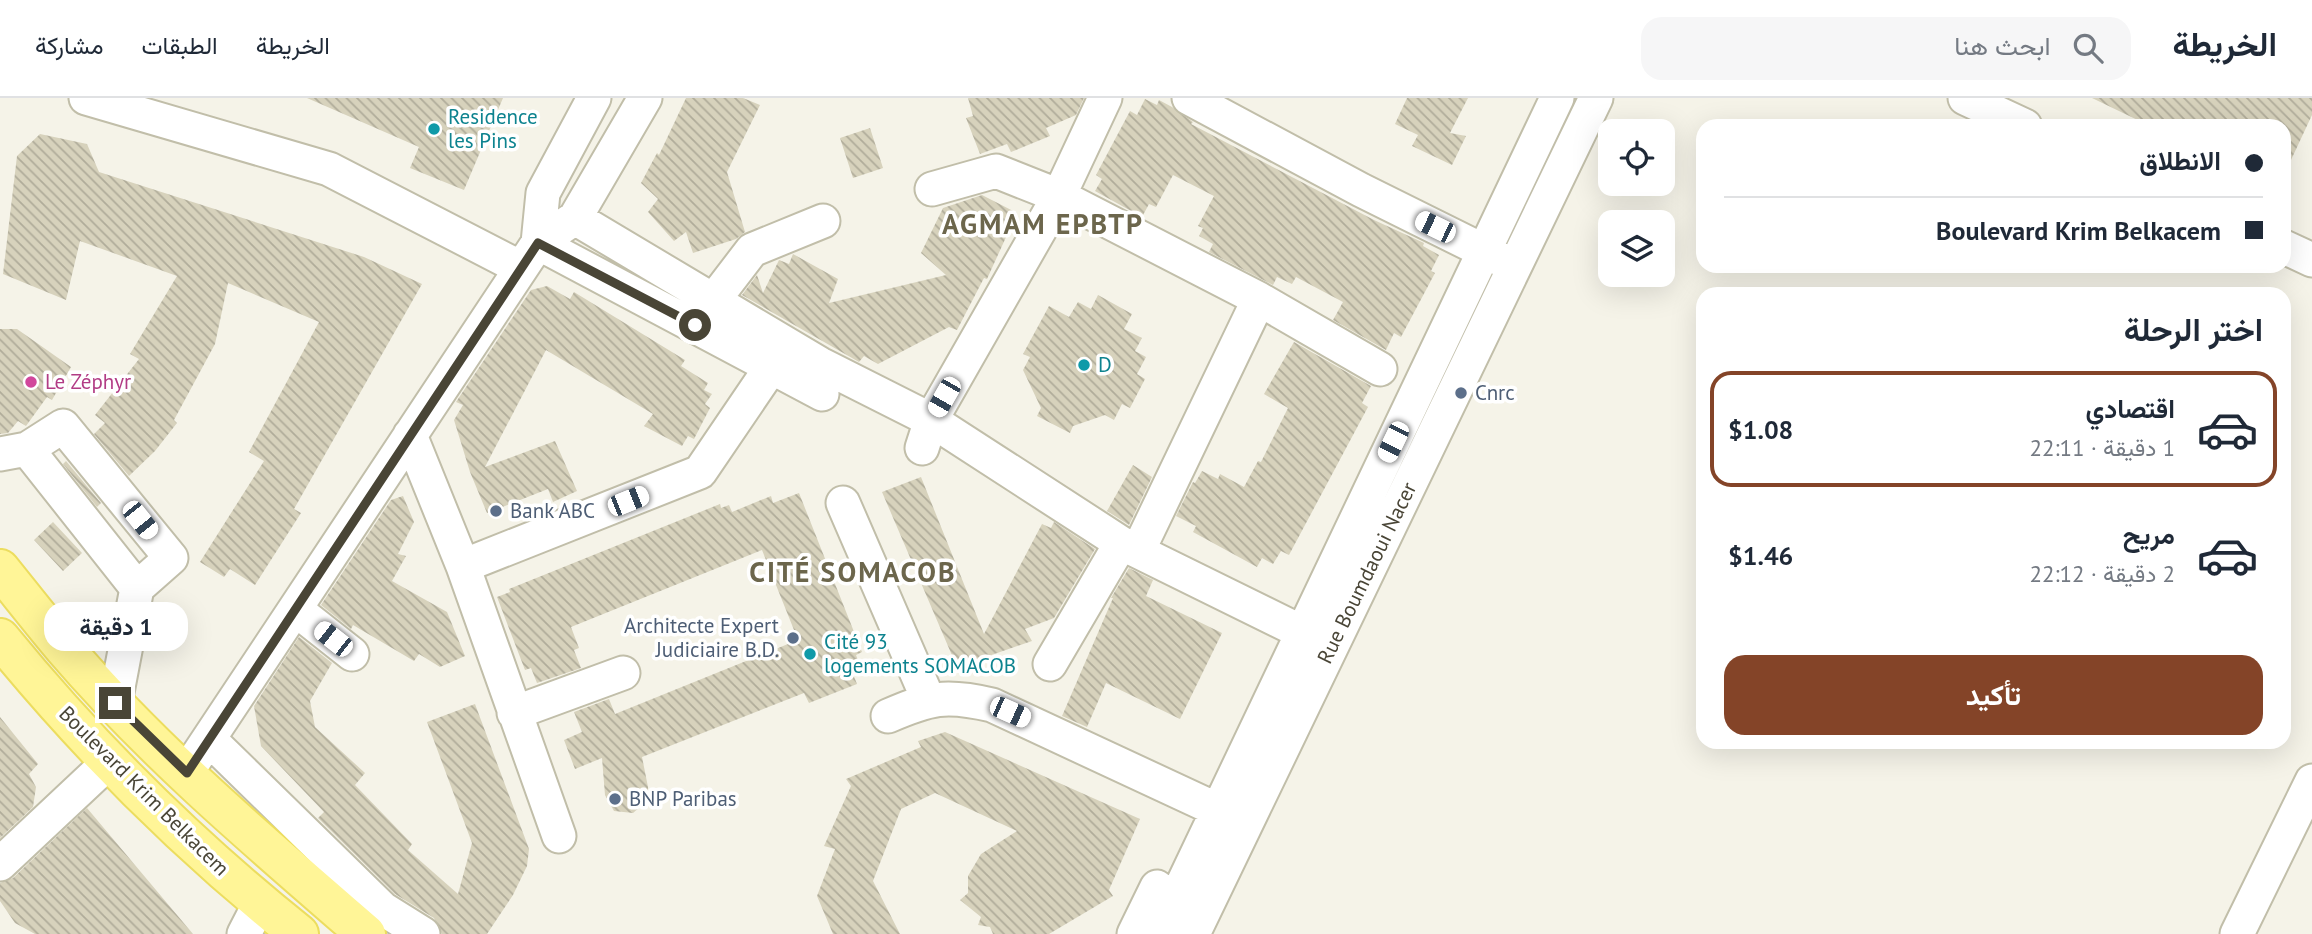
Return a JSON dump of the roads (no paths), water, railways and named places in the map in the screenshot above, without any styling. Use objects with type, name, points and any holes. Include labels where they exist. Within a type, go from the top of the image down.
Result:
[{"type":"main road","name":"Boulevard Krim Belkacem","points":[[0,569],[64,648],[115,703],[187,773],[366,934]]},
{"type":"main road","name":"Boulevard Krim Belkacem","points":[[0,638],[44,692],[111,760],[252,918],[299,934]]},
{"type":"street","points":[[86,98],[329,169],[529,255],[704,313],[820,364],[927,434],[1129,547],[1331,647]]},
{"type":"street","points":[[529,255],[543,193],[594,98]]},
{"type":"street","points":[[187,773],[529,255],[575,218],[645,98]]},
{"type":"street","points":[[927,434],[1059,196],[1105,98]]},
{"type":"street","points":[[1189,98],[1516,267]]},
{"type":"street","name":"Rue Boumdaoui Nacer","points":[[1160,934],[1557,98]]},
{"type":"street","name":"Rue Boumdaoui Nacer","points":[[1193,934],[1220,811],[1331,647],[1596,98]]},
{"type":"street","points":[[1965,98],[2010,119]]},
{"type":"street","points":[[932,189],[996,171],[1059,196],[1259,299],[1380,369]]},
{"type":"street","points":[[575,218],[772,366],[822,394]]},
{"type":"street","points":[[704,313],[752,250],[822,221]]},
{"type":"street","points":[[2291,250],[2312,260]]},
{"type":"street","points":[[1050,664],[1129,547],[1259,299]]},
{"type":"street","points":[[463,566],[623,488],[700,472],[772,366]]},
{"type":"street","points":[[115,703],[148,578],[171,558],[63,426],[30,444],[148,578]]},
{"type":"street","points":[[411,435],[463,566],[558,836]]},
{"type":"street","points":[[842,503],[928,699]]},
{"type":"street","points":[[295,609],[352,654]]},
{"type":"street","points":[[514,713],[623,673]]},
{"type":"street","points":[[888,716],[928,699],[993,698],[1040,717],[1220,811],[1134,934]]},
{"type":"street","points":[[209,739],[383,909],[423,934]]},
{"type":"street","points":[[0,864],[111,760]]},
{"type":"street","points":[[2237,934],[2312,781]]},
{"type":"place","name":"Residence les Pins","points":[[434,129]]},
{"type":"place","name":"D","points":[[1084,365]]},
{"type":"place","name":"Le Zéphyr","points":[[31,382]]},
{"type":"place","name":"Cnrc","points":[[1461,393]]},
{"type":"place","name":"Bank ABC","points":[[496,511]]},
{"type":"place","name":"Architecte Expert Judiciaire B.D.","points":[[793,638]]},
{"type":"place","name":"Cité 93 logements SOMACOB","points":[[810,654]]},
{"type":"place","name":"BNP Paribas","points":[[615,799]]},
{"type":"district","name":"AGMAM EPBTP","points":[[1043,224]]},
{"type":"district","name":"CITÉ SOMACOB","points":[[853,572]]}]
